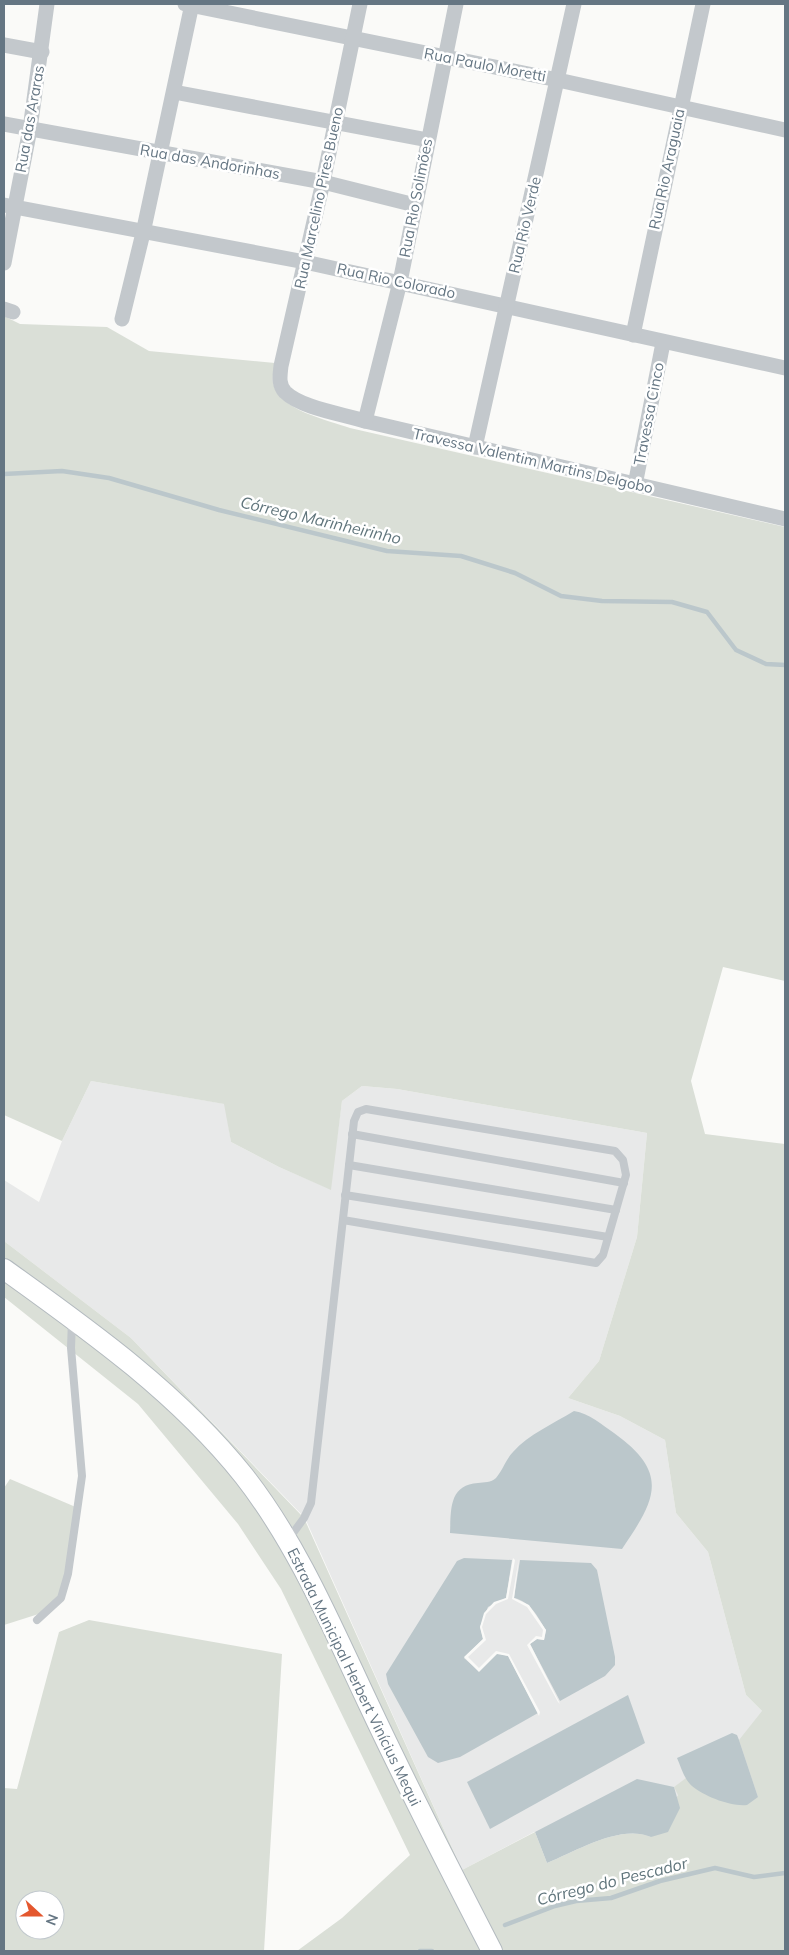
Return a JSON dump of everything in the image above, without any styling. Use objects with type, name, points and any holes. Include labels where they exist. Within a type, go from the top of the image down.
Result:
[{"type":"main road","name":"Estrada Municipal Herbert Vinícius Mequi","points":[[4,1269],[72,1318],[176,1403],[244,1476],[288,1541],[309,1578],[420,1814],[492,1951]]},
{"type":"street","name":"Rua das Araras","points":[[4,263],[8,206],[30,129],[42,52],[47,4]]},
{"type":"street","points":[[122,319],[174,92],[189,4]]},
{"type":"street","name":"Rua Paulo Moretti","points":[[189,4],[558,80],[785,130]]},
{"type":"street","name":"Rua Marcelino Pires Bueno","points":[[284,391],[279,380],[281,366],[323,182],[360,4]]},
{"type":"street","name":"Rua Rio Solimões","points":[[365,421],[400,282],[456,4]]},
{"type":"street","name":"Rua Rio Verde","points":[[475,447],[574,4]]},
{"type":"street","name":"Rua Rio Araguaia","points":[[633,335],[703,4]]},
{"type":"street","points":[[4,45],[42,52]]},
{"type":"street","points":[[174,92],[428,140]]},
{"type":"street","name":"Rua das Andorinhas","points":[[4,124],[159,154],[323,182],[415,205]]},
{"type":"street","name":"Rua Rio Colorado","points":[[8,206],[143,233],[305,262],[507,306],[663,343],[785,368]]},
{"type":"street","name":"Travessa Cinco","points":[[635,485],[663,343]]},
{"type":"street","name":"Travessa Valentim Martins Delgobo","points":[[284,391],[300,401],[365,421],[785,519]]},
{"type":"lane","points":[[288,1541],[304,1518],[310,1503],[342,1220],[349,1165],[352,1134],[358,1112],[366,1109],[615,1151],[623,1160],[626,1175],[603,1255],[596,1263],[342,1220]]},
{"type":"lane","points":[[352,1134],[624,1182]]},
{"type":"lane","points":[[349,1165],[616,1210]]},
{"type":"lane","points":[[345,1195],[608,1237]]},
{"type":"lane","points":[[37,1620],[61,1598],[68,1574],[82,1476],[71,1348],[72,1318]]},
{"type":"shaded area","points":[[4,316],[20,324],[107,327],[149,351],[275,363],[273,383],[277,392],[284,400],[305,413],[350,428],[785,527],[785,981],[723,967],[691,1081],[705,1134],[785,1144],[785,1951],[498,1951],[248,1473],[4,1263],[4,1241],[131,1338],[304,1518],[462,1870],[535,1832],[547,1863],[612,1836],[639,1834],[651,1837],[678,1795],[674,1787],[686,1778],[701,1789],[709,1792],[758,1797],[739,1740],[762,1711],[746,1695],[708,1552],[676,1513],[665,1440],[620,1416],[568,1398],[599,1361],[637,1237],[647,1133],[397,1089],[362,1086],[342,1101],[331,1190],[279,1167],[231,1142],[224,1104],[91,1081],[62,1141],[4,1115]]},
{"type":"shaded area","points":[[91,1081],[225,1104],[231,1142],[279,1167],[330,1189],[342,1101],[362,1086],[397,1089],[647,1133],[637,1237],[599,1361],[568,1398],[620,1416],[665,1440],[676,1513],[708,1552],[746,1695],[762,1711],[758,1797],[704,1792],[692,1787],[678,1795],[651,1837],[633,1833],[534,1832],[462,1870],[305,1518],[131,1338],[4,1241],[4,1180],[39,1202],[62,1141]]},
{"type":"shaded area","points":[[4,1276],[173,1407],[212,1448],[284,1545],[487,1951],[297,1951],[342,1918],[410,1855],[281,1589],[238,1524],[138,1404],[4,1297]]},
{"type":"shaded area","points":[[574,1411],[585,1414],[595,1420],[632,1448],[644,1462],[650,1475],[652,1488],[649,1502],[643,1516],[622,1549],[450,1533],[452,1507],[457,1493],[462,1488],[494,1480],[519,1446]]},
{"type":"shaded area","points":[[10,1479],[78,1508],[61,1598],[48,1611],[4,1625],[4,1488]]},
{"type":"shaded area","points":[[464,1558],[512,1560],[506,1598],[488,1607],[480,1627],[483,1639],[464,1658],[479,1671],[497,1653],[508,1656],[538,1713],[460,1757],[438,1763],[428,1757],[388,1684],[386,1674],[457,1561]]},
{"type":"shaded area","points":[[520,1560],[591,1563],[597,1570],[615,1665],[605,1676],[560,1701],[530,1644],[537,1639],[544,1640],[546,1630],[529,1606],[514,1598]]},
{"type":"shaded area","points":[[89,1620],[282,1654],[264,1951],[4,1951],[4,1788],[17,1789],[59,1632]]},
{"type":"shaded area","points":[[628,1695],[645,1743],[490,1829],[467,1782]]},
{"type":"shaded area","points":[[732,1733],[737,1735],[758,1797],[747,1805],[726,1803],[697,1790],[687,1780],[677,1758]]},
{"type":"shaded area","points":[[637,1779],[674,1787],[680,1808],[668,1832],[651,1837],[639,1834],[612,1836],[547,1863],[535,1832]]},
{"type":"pier","points":[[513,1558],[515,1560],[508,1599],[496,1604],[486,1614],[482,1627],[486,1640],[468,1657],[479,1668],[496,1651],[509,1654],[540,1712],[539,1716],[508,1656],[497,1654],[479,1672],[464,1657],[483,1639],[480,1627],[484,1613],[494,1602],[506,1598]]},
{"type":"pier","points":[[519,1558],[514,1598],[529,1605],[546,1630],[544,1640],[537,1639],[530,1644],[560,1704],[527,1645],[536,1636],[542,1637],[543,1630],[527,1607],[512,1599]]},
{"type":"waterway","name":"Córrego Marinheirinho","points":[[4,474],[62,471],[109,478],[219,510],[387,551],[461,556],[515,573],[561,596],[602,601],[672,602],[707,612],[736,650],[766,664],[785,665]]},
{"type":"waterway","name":"Córrego do Pescador","points":[[505,1925],[555,1906],[576,1901],[611,1898],[660,1881],[715,1868],[754,1877],[785,1873]]},
{"type":"waterway","name":"Córrego do Pescador","points":[[420,1951],[432,1951]]}]
